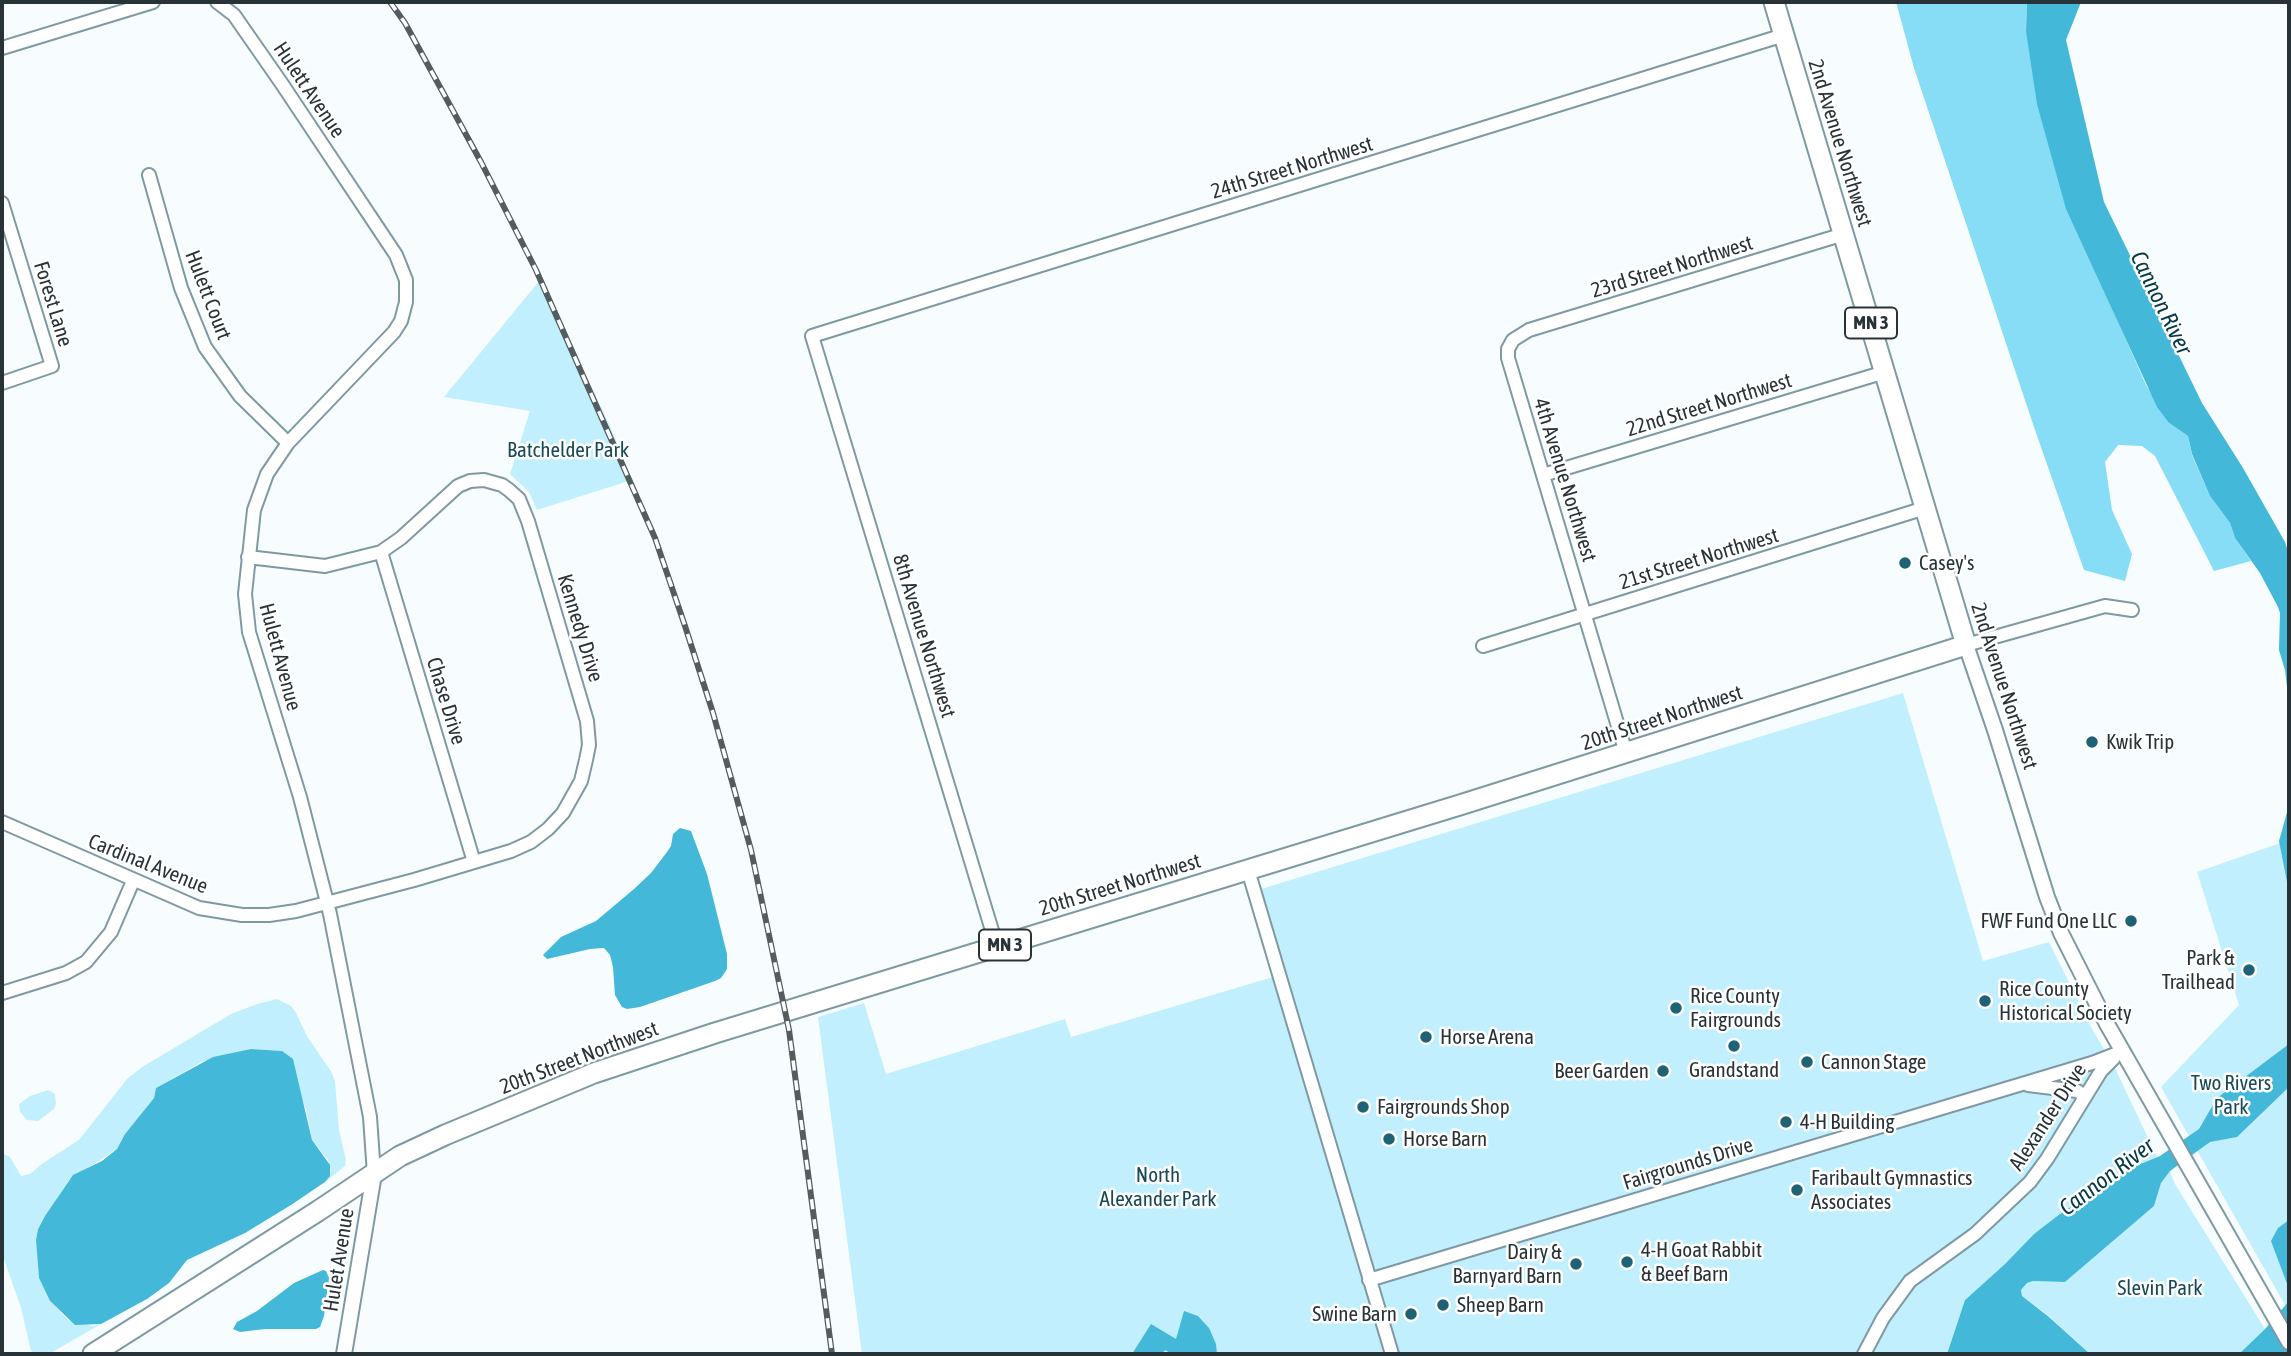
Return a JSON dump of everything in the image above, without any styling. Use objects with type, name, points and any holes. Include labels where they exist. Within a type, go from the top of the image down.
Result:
[{"type":"highway","name":"2nd Avenue Northwest","points":[[1774,2],[1966,645]]},
{"type":"highway","name":"20th Street Northwest","points":[[93,1354],[400,1156],[625,1062],[1626,753],[1966,645]]},
{"type":"street","points":[[2,48],[153,2]]},
{"type":"street","name":"Hulett Avenue","points":[[216,2],[233,15],[282,84],[396,255],[406,280],[406,302],[401,321],[394,332],[288,443],[267,474],[258,493],[245,594],[249,632],[300,797],[327,903],[370,1117],[374,1174]]},
{"type":"street","name":"24th Street Northwest","points":[[812,336],[1784,35]]},
{"type":"street","name":"Hulett Court","points":[[149,175],[181,288],[205,346],[240,396],[288,443]]},
{"type":"street","name":"Forest Lane","points":[[2,203],[52,366],[2,383]]},
{"type":"street","name":"23rd Street Northwest","points":[[1513,340],[1529,330],[1844,234]]},
{"type":"street","name":"8th Avenue Northwest","points":[[812,336],[997,947]]},
{"type":"street","name":"4th Avenue Northwest","points":[[1513,340],[1508,349],[1508,358],[1626,753]]},
{"type":"street","name":"22nd Street Northwest","points":[[1543,475],[1885,372]]},
{"type":"street","name":"Kennedy Drive","points":[[248,557],[326,566],[381,552],[401,538],[458,486],[470,481],[502,485],[519,499],[528,521],[587,721],[589,745],[581,781],[563,813],[531,842],[511,851],[327,903]]},
{"type":"street","name":"21st Street Northwest","points":[[1483,646],[1925,508]]},
{"type":"street","name":"Chase Drive","points":[[381,552],[474,862]]},
{"type":"street","name":"20th Street Northwest","points":[[1966,645],[2105,606],[2132,610]]},
{"type":"street","name":"2nd Avenue Northwest","points":[[1966,645],[2053,915],[2089,992],[2289,1342]]},
{"type":"street","name":"Cardinal Avenue","points":[[2,822],[199,908],[242,915],[269,915],[327,903]]},
{"type":"street","points":[[1248,870],[1392,1354]]},
{"type":"street","points":[[2,993],[66,973],[86,962],[111,932],[133,881]]},
{"type":"street","name":"Fairgrounds Drive","points":[[1369,1280],[2092,1063],[2123,1051]]},
{"type":"street","name":"Alexander Drive","points":[[1864,1354],[1883,1318],[1910,1281],[1975,1234],[2030,1182],[2101,1071],[2123,1051]]},
{"type":"street","name":"Fairgrounds Drive","points":[[2017,1085],[2077,1091],[2084,1095]]},
{"type":"street","name":"Hulet Avenue","points":[[344,1354],[374,1174]]},
{"type":"green space","name":"Batchelder Park","points":[[540,280],[609,424],[632,480],[537,510],[529,492],[510,474],[530,411],[444,397]]},
{"type":"green space","name":"North Alexander Park","points":[[1903,693],[1983,961],[2049,942],[2091,1027],[2114,1066],[2157,1157],[2133,1167],[2034,1234],[1965,1300],[1947,1354],[862,1354],[818,1017],[864,1003],[886,1074],[1065,1019],[1071,1037],[1273,977],[1248,893]]},
{"type":"green space","name":"Two Rivers Park","points":[[2289,840],[2289,1312],[2161,1087],[2239,1005],[2197,872]]},
{"type":"green space","points":[[277,999],[295,1011],[307,1036],[332,1073],[345,1166],[325,1182],[331,1171],[328,1160],[312,1140],[306,1109],[282,1051],[251,1049],[201,1062],[156,1088],[154,1098],[125,1134],[117,1149],[69,1180],[38,1228],[36,1240],[39,1278],[50,1301],[68,1320],[93,1326],[101,1324],[49,1354],[35,1354],[31,1351],[21,1308],[2,1253],[2,1153],[10,1157],[21,1176],[30,1174],[79,1140],[127,1079],[142,1067],[231,1014]]},
{"type":"green space","points":[[48,1090],[55,1094],[54,1109],[38,1121],[27,1120],[20,1112],[19,1104],[30,1096]]},
{"type":"green space","name":"Slevin Park","points":[[2170,1171],[2175,1184],[2265,1329],[2239,1354],[2090,1354],[2050,1317],[2022,1296],[2021,1290],[2033,1281],[2065,1282],[2154,1206],[2161,1183]]},
{"type":"shaded area","points":[[1896,2],[2027,2],[2026,31],[2100,281],[2146,385],[2169,423],[2188,436],[2192,455],[2210,496],[2230,523],[2235,538],[2251,561],[2214,571],[2155,456],[2142,446],[2118,445],[2105,462],[2112,510],[2132,554],[2125,581],[2084,570],[1914,68]]},
{"type":"shaded area","points":[[2027,2],[2081,2],[2066,40],[2104,202],[2202,403],[2285,542],[2289,554],[2289,703],[2285,670],[2279,650],[2278,607],[2260,573],[2235,538],[2230,523],[2210,496],[2192,454],[2188,436],[2169,423],[2157,407],[2066,209],[2037,104],[2026,31]]},
{"type":"shaded area","points":[[2289,805],[2289,892],[2279,841]]},
{"type":"shaded area","points":[[680,828],[691,831],[707,874],[727,954],[727,969],[721,978],[715,981],[627,1009],[622,1007],[615,995],[613,967],[610,955],[604,948],[547,959],[543,955],[561,937],[596,921],[634,889],[667,852],[673,834]]},
{"type":"shaded area","points":[[2289,1044],[2289,1087],[2237,1137],[2210,1142],[2170,1171],[2161,1183],[2154,1206],[2065,1282],[2033,1281],[2021,1290],[2022,1296],[2090,1354],[1947,1354],[1965,1300],[2034,1234],[2133,1167],[2160,1156],[2199,1129],[2217,1098]]},
{"type":"shaded area","points":[[251,1049],[282,1051],[293,1059],[312,1140],[330,1165],[330,1176],[291,1205],[245,1233],[187,1260],[169,1283],[147,1299],[101,1324],[75,1325],[50,1301],[39,1278],[36,1240],[45,1216],[73,1175],[102,1161],[117,1149],[125,1134],[154,1098],[156,1088],[213,1057]]},
{"type":"shaded area","points":[[2289,1220],[2289,1289],[2271,1241],[2278,1228]]},
{"type":"shaded area","points":[[323,1270],[329,1278],[320,1327],[240,1332],[233,1329],[237,1322],[257,1311],[294,1283]]},
{"type":"shaded area","points":[[2289,1301],[2289,1354],[2239,1354],[2265,1329]]},
{"type":"shaded area","points":[[1184,1311],[1198,1316],[1209,1328],[1217,1354],[1172,1354],[1165,1350],[1162,1354],[1132,1354],[1151,1324],[1176,1339]]},
{"type":"railway","points":[[390,2],[405,23],[481,162],[536,270],[655,538],[685,626],[713,713],[751,850],[789,1030],[832,1354]]},
{"type":"place","name":"Casey's","points":[[1905,563]]},
{"type":"place","name":"Kwik Trip","points":[[2092,742]]},
{"type":"place","name":"FWF Fund One LLC","points":[[2131,921]]},
{"type":"place","name":"Park & Trailhead","points":[[2249,970]]},
{"type":"place","name":"Rice County Historical Society","points":[[1985,1001]]},
{"type":"place","name":"Rice County Fairgrounds","points":[[1676,1008]]},
{"type":"place","name":"Horse Arena","points":[[1426,1037]]},
{"type":"place","name":"Grandstand","points":[[1734,1046]]},
{"type":"place","name":"Cannon Stage","points":[[1807,1062]]},
{"type":"place","name":"Beer Garden","points":[[1663,1071]]},
{"type":"place","name":"Fairgrounds Shop","points":[[1363,1107]]},
{"type":"place","name":"4-H Building","points":[[1786,1122]]},
{"type":"place","name":"Horse Barn","points":[[1389,1139]]},
{"type":"place","name":"Faribault Gymnastics Associates","points":[[1797,1190]]},
{"type":"place","name":"4-H Goat Rabbit & Beef Barn","points":[[1627,1262]]},
{"type":"place","name":"Dairy & Barnyard Barn","points":[[1576,1264]]},
{"type":"place","name":"Sheep Barn","points":[[1443,1305]]},
{"type":"place","name":"Swine Barn","points":[[1411,1314]]},
{"type":"water label","name":"Cannon River","points":[[2161,303]]},
{"type":"water label","name":"Cannon River","points":[[2107,1177]]}]
